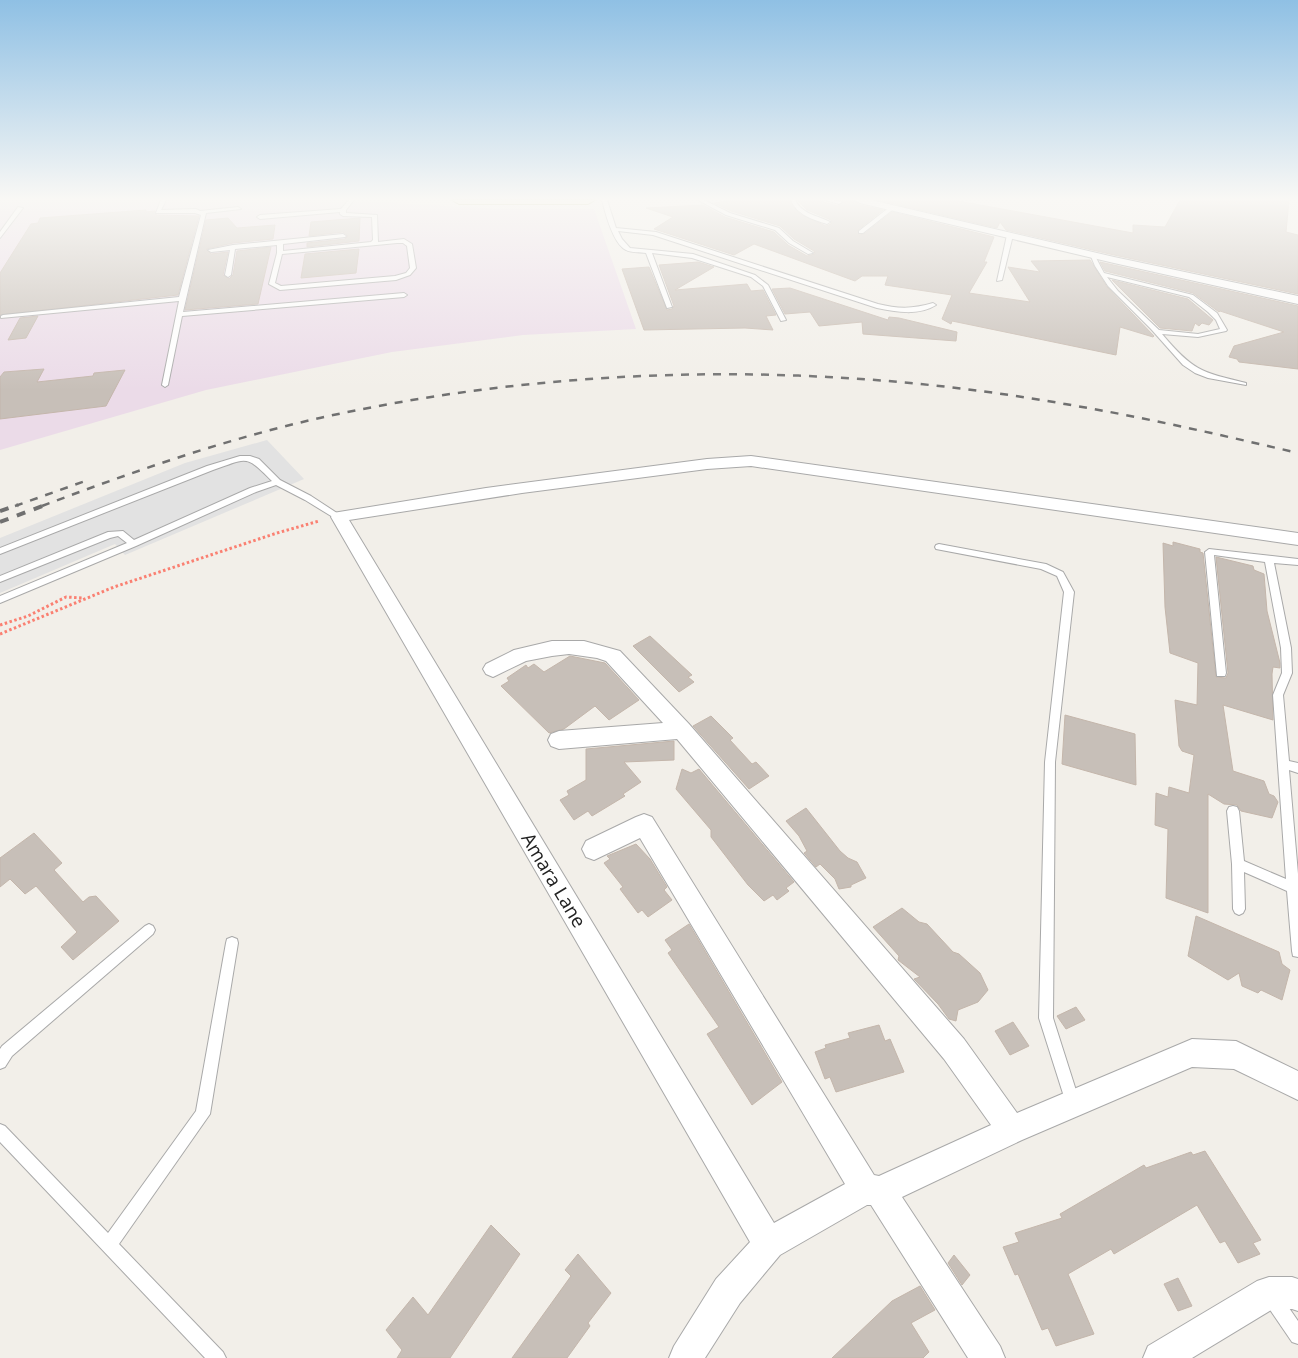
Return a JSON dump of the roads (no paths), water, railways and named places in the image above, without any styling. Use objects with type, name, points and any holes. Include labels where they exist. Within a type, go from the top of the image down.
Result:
[{"type":"street","points":[[1130,263],[1298,300]]},
{"type":"street","points":[[339,517],[490,492],[733,461],[751,461],[1298,539]]},
{"type":"street","name":"Amara Lane","points":[[339,517],[769,1244]]},
{"type":"street","points":[[493,669],[533,652],[570,646],[602,650],[613,656],[682,730],[954,1049],[1012,1130]]},
{"type":"street","points":[[559,740],[682,730]]},
{"type":"street","points":[[594,849],[644,824],[873,1190],[988,1358]]},
{"type":"street","points":[[686,1358],[728,1291],[769,1244],[873,1190],[1192,1053],[1236,1056],[1298,1086]]},
{"type":"street","points":[[1160,1358],[1283,1294]]},
{"type":"lane","points":[[165,385],[182,299],[191,263]]},
{"type":"lane","points":[[228,275],[230,263]]},
{"type":"lane","points":[[277,263],[272,284],[280,288],[396,278],[408,274],[413,268],[412,263]]},
{"type":"lane","points":[[653,263],[669,307]]},
{"type":"lane","points":[[718,263],[753,276],[765,285],[783,320]]},
{"type":"lane","points":[[745,263],[887,309],[912,311],[933,304]]},
{"type":"lane","points":[[1000,280],[1004,263]]},
{"type":"lane","points":[[1097,263],[1125,303],[1149,322],[1172,352],[1193,369],[1208,376],[1244,384]]},
{"type":"lane","points":[[1103,274],[1191,296],[1204,304],[1222,322],[1224,330],[1213,335],[1200,336],[1155,331]]},
{"type":"lane","points":[[179,314],[404,296]]},
{"type":"lane","points":[[3,317],[182,299]]},
{"type":"lane","points":[[0,551],[240,458],[250,458],[256,461],[277,482],[339,517]]},
{"type":"lane","points":[[0,600],[133,544],[253,490],[277,482]]},
{"type":"lane","points":[[0,579],[108,535],[120,533],[133,544]]},
{"type":"lane","points":[[939,546],[1043,566],[1060,574],[1069,592],[1050,762],[1046,1018],[1073,1104]]},
{"type":"lane","points":[[1221,673],[1208,552],[1298,562]]},
{"type":"lane","points":[[1269,559],[1286,648],[1287,673],[1278,695],[1283,764],[1293,827],[1292,887],[1298,950]]},
{"type":"lane","points":[[1283,764],[1298,768]]},
{"type":"lane","points":[[1233,811],[1238,864],[1239,909]]},
{"type":"lane","points":[[1238,864],[1292,887]]},
{"type":"lane","points":[[0,1062],[7,1051],[149,930]]},
{"type":"lane","points":[[108,1245],[203,1114],[232,943]]},
{"type":"lane","points":[[0,1131],[217,1358]]},
{"type":"lane","points":[[1283,1294],[1298,1336]]},
{"type":"railway","points":[[42,506],[228,442],[343,413],[432,397],[522,385],[612,378],[703,374],[794,375],[885,381],[975,390],[1123,415],[1298,453]]},
{"type":"railway","points":[[15,506],[88,480]]},
{"type":"railway","points":[[0,522],[45,505]]},
{"type":"railway","points":[[0,511],[15,506]]}]
